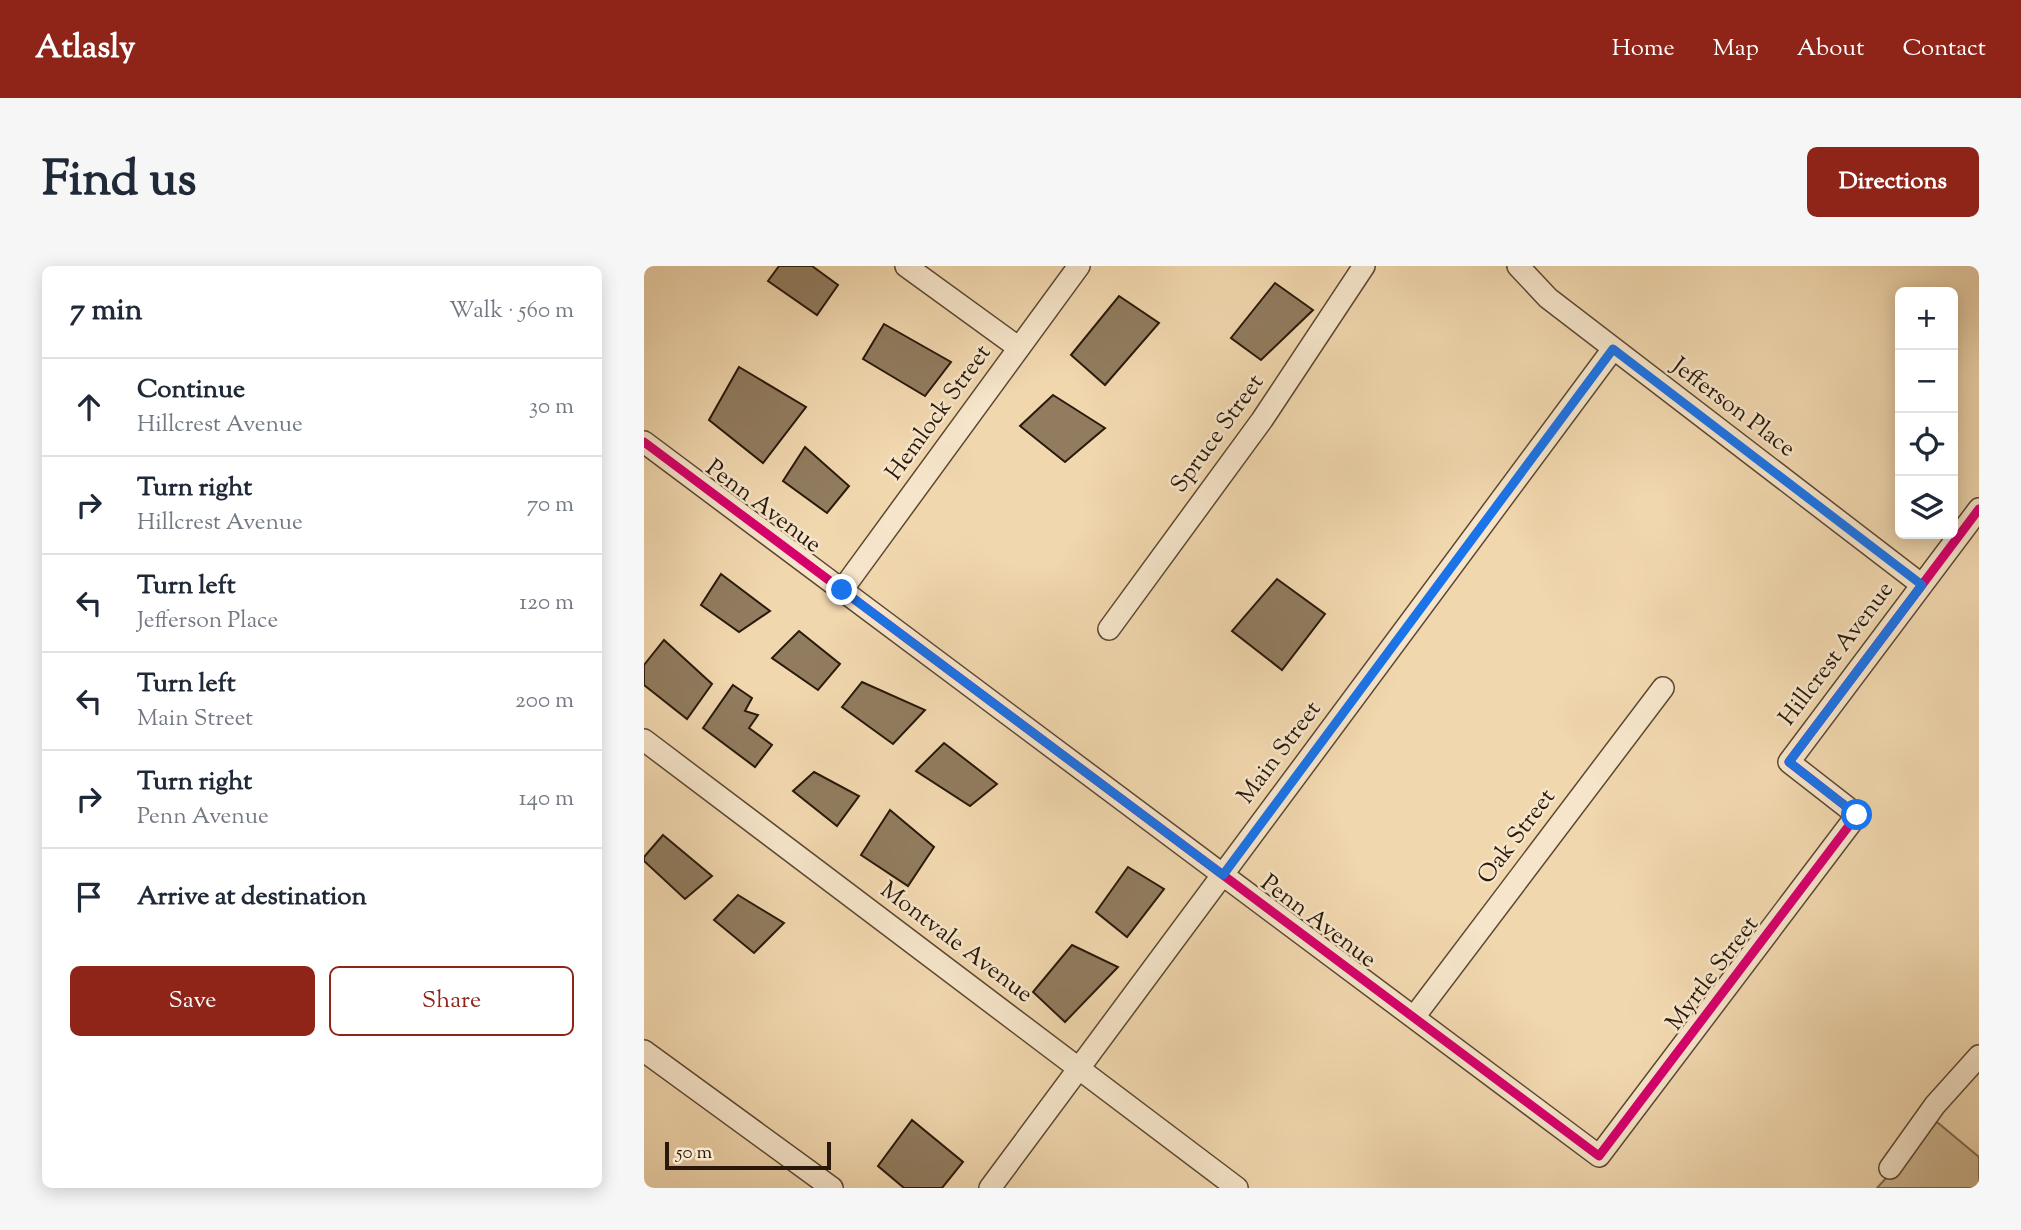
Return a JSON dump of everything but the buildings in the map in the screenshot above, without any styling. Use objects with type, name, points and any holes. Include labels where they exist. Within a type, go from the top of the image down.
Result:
[{"type":"street","points":[[906,266],[1019,348]]},
{"type":"street","name":"Hemlock Street","points":[[842,590],[1079,266]]},
{"type":"street","name":"Spruce Street","points":[[1109,629],[1262,420],[1364,266]]},
{"type":"street","name":"Jefferson Place","points":[[1518,266],[1548,298],[1922,585]]},
{"type":"street","name":"Main Street","points":[[990,1188],[1613,349]]},
{"type":"street","name":"Penn Avenue","points":[[644,442],[1599,1156]]},
{"type":"street","name":"Hillcrest Avenue","points":[[1857,815],[1789,762],[1979,509]]},
{"type":"street","name":"Oak Street","points":[[1414,1017],[1663,688]]},
{"type":"street","name":"Montvale Avenue","points":[[644,740],[1237,1188]]},
{"type":"street","name":"Myrtle Street","points":[[1599,1156],[1857,815]]},
{"type":"street","points":[[644,1051],[832,1188]]},
{"type":"street","points":[[1890,1168],[1935,1105],[1979,1056]]},
{"type":"shaded area","points":[[1937,1122],[1979,1157],[1979,1188],[1877,1188]]},
{"type":"cycle path","points":[[644,442],[1599,1156],[1857,815],[1789,762],[1979,509]]},
{"type":"route","points":[[842,590],[1223,875],[1613,349],[1922,585],[1789,762],[1857,815]]}]
